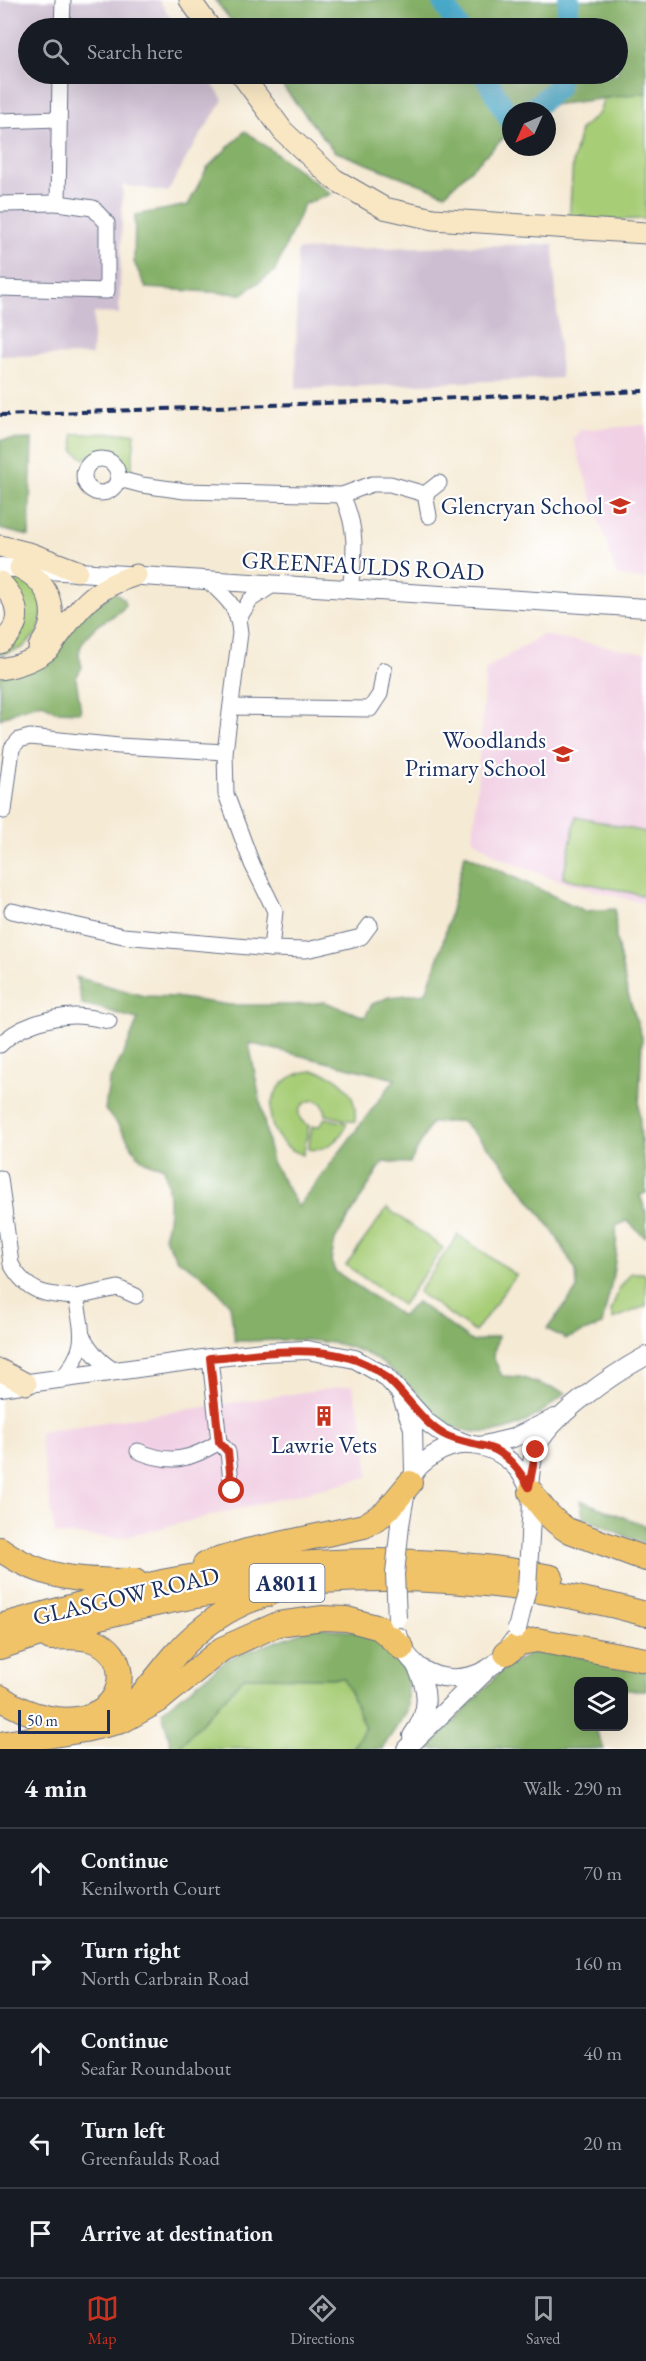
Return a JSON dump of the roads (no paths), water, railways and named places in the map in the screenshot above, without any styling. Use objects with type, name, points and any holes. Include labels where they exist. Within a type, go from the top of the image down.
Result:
[{"type":"main road","points":[[190,0],[203,18]]},
{"type":"main road","points":[[248,84],[283,131],[325,171],[334,179],[384,208],[433,219],[646,233]]},
{"type":"main road","points":[[0,546],[32,554],[77,571]]},
{"type":"main road","points":[[10,567],[37,579],[46,591],[51,608],[51,625],[48,634],[34,658]]},
{"type":"main road","points":[[0,669],[14,666],[42,654],[50,648],[88,599],[108,585],[136,576]]},
{"type":"main road","points":[[0,582],[14,599],[17,610],[12,631],[0,643]]},
{"type":"main road","points":[[0,1370],[26,1384]]},
{"type":"main road","points":[[0,1550],[33,1569],[61,1577],[84,1581],[168,1581],[213,1560],[364,1526],[385,1513],[412,1478]]},
{"type":"main road","points":[[530,1490],[556,1524],[646,1559]]},
{"type":"main road","name":"GLASGOW ROAD","points":[[6,1639],[168,1581],[227,1572],[340,1562],[485,1567],[544,1576],[646,1598]]},
{"type":"main road","name":"GLASGOW ROAD","points":[[6,1639],[187,1596],[307,1580],[380,1578],[473,1582],[561,1595],[646,1614]]},
{"type":"main road","points":[[107,1723],[146,1693],[192,1636],[221,1614],[245,1601],[307,1580]]},
{"type":"main road","points":[[0,1744],[84,1730],[122,1721],[146,1709],[222,1649],[278,1624],[323,1618],[347,1619],[380,1628],[408,1654]]},
{"type":"main road","points":[[0,1697],[11,1705],[30,1713],[48,1718],[69,1719],[100,1712],[117,1694],[120,1683],[120,1668],[115,1656],[94,1640],[6,1639]]},
{"type":"main road","points":[[506,1653],[520,1643],[537,1640],[646,1660]]},
{"type":"main road","points":[[0,1712],[26,1726],[57,1734]]},
{"type":"street","points":[[62,18],[63,0]]},
{"type":"street","points":[[58,203],[60,84]]},
{"type":"street","points":[[0,121],[58,119]]},
{"type":"street","points":[[0,204],[58,203],[93,208],[107,224],[107,291],[0,288]]},
{"type":"street","points":[[119,479],[185,491],[342,495],[372,484],[390,484],[425,494]]},
{"type":"street","points":[[425,494],[440,483]]},
{"type":"street","points":[[425,494],[429,516]]},
{"type":"street","points":[[342,495],[351,515],[355,549],[350,589]]},
{"type":"street","name":"GREENFAULDS ROAD","points":[[10,567],[646,608]]},
{"type":"street","points":[[208,580],[233,607],[239,618],[240,633],[225,752],[226,794],[252,864],[275,911],[271,949]]},
{"type":"street","points":[[239,618],[250,600],[273,585]]},
{"type":"street","points":[[231,707],[370,710],[380,694],[384,670]]},
{"type":"street","points":[[4,811],[12,748],[19,740],[30,737],[119,746],[225,752]]},
{"type":"street","points":[[12,911],[123,936],[271,949],[306,950],[320,947],[361,937],[370,925]]},
{"type":"street","points":[[0,1045],[11,1034],[63,1017],[91,1017],[109,1021]]},
{"type":"street","points":[[0,1178],[11,1264],[18,1277],[35,1290],[45,1294],[76,1297],[118,1288],[136,1296]]},
{"type":"street","points":[[76,1297],[83,1337],[95,1356],[104,1365],[117,1371]]},
{"type":"street","points":[[61,1380],[77,1357],[83,1337]]},
{"type":"street","points":[[0,1387],[263,1352],[307,1350],[355,1359],[386,1376],[428,1423],[443,1434],[489,1448],[509,1460],[521,1473],[530,1490]]},
{"type":"street","points":[[404,1749],[506,1653],[517,1629],[527,1588],[530,1490],[536,1450],[546,1434],[565,1413],[622,1370],[646,1356]]},
{"type":"street","points":[[210,1358],[219,1442],[228,1452],[232,1491]]},
{"type":"street","points":[[398,1389],[413,1428],[412,1478],[400,1525],[395,1564],[397,1618],[408,1654],[426,1688],[423,1715],[404,1749]]},
{"type":"street","points":[[412,1478],[436,1454],[454,1446],[475,1445],[513,1438],[565,1413]]},
{"type":"street","points":[[138,1451],[159,1460],[196,1456],[219,1442]]},
{"type":"street","points":[[408,1654],[436,1676],[450,1679],[471,1676],[488,1669]]},
{"type":"waterway","points":[[442,0],[452,18]]},
{"type":"waterway","points":[[566,18],[569,0]]},
{"type":"waterway","points":[[490,84],[502,105]]},
{"type":"waterway","points":[[541,102],[557,88],[558,84]]},
{"type":"railway","points":[[0,415],[646,391]]},
{"type":"place","name":"Glencryan School","points":[[620,506]]},
{"type":"place","name":"Woodlands Primary School","points":[[563,754]]},
{"type":"place","name":"Lawrie Vets","points":[[324,1416]]}]
